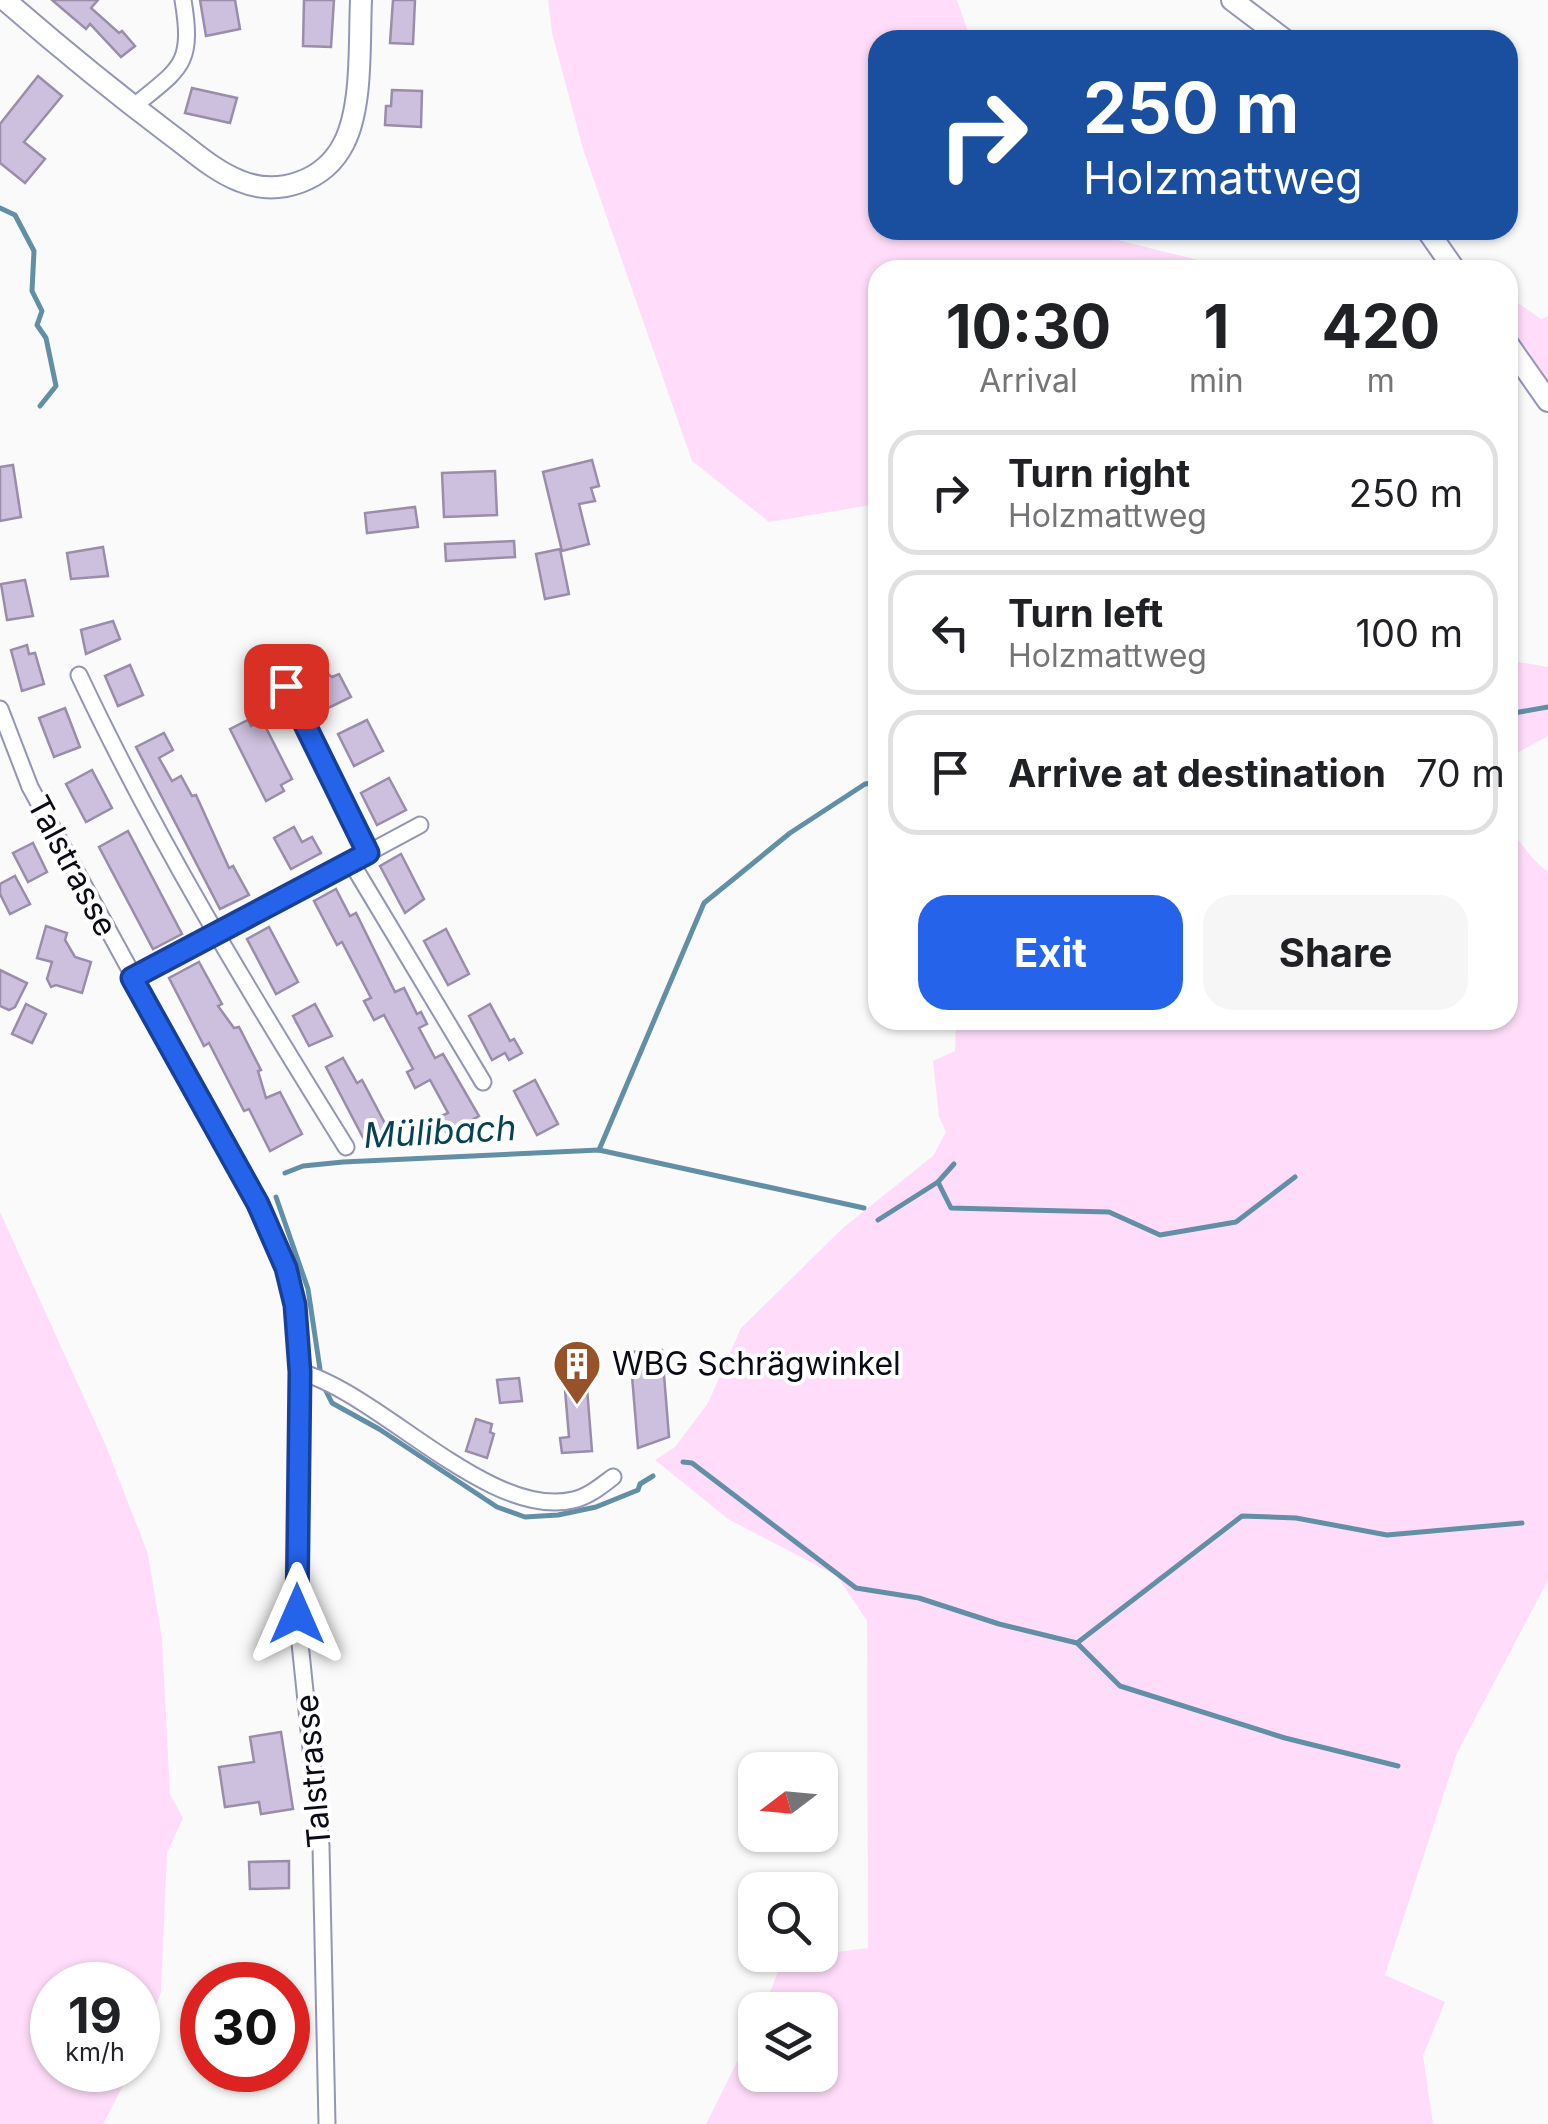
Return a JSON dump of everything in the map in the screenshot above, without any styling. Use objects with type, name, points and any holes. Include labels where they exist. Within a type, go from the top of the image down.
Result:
[{"type":"street","points":[[5,0],[133,107],[218,170],[240,181],[274,188],[306,180],[334,159],[351,126],[361,0]]},
{"type":"street","points":[[133,107],[176,72],[183,60],[188,44],[183,0]]},
{"type":"street","points":[[1232,0],[1272,30]]},
{"type":"street","points":[[1518,358],[1548,401]]},
{"type":"street","points":[[79,675],[112,746],[214,935],[346,1147]]},
{"type":"street","points":[[286,686],[368,853]]},
{"type":"street","name":"Talstrasse","points":[[0,709],[30,787],[274,1238],[314,1376],[297,1614],[321,1846],[327,2124]]},
{"type":"street","points":[[132,978],[420,826]]},
{"type":"street","points":[[351,862],[483,1082]]},
{"type":"street","points":[[314,1376],[508,1492],[533,1500],[573,1500],[613,1477]]},
{"type":"shaded area","points":[[548,0],[957,0],[968,30],[868,30],[868,240],[1117,240],[1198,260],[868,260],[868,506],[769,522],[692,461],[583,149],[552,33]]},
{"type":"shaded area","points":[[1518,303],[1541,319],[1548,316],[1548,389],[1518,346]]},
{"type":"shaded area","points":[[1518,662],[1548,667],[1548,736],[1518,752]]},
{"type":"shaded area","points":[[1518,840],[1548,871],[1548,1580],[1457,1753],[1385,1975],[1445,2002],[1423,2056],[1433,2124],[706,2124],[738,2060],[738,2092],[838,2092],[838,1992],[770,1992],[778,1972],[838,1972],[838,1952],[868,1948],[867,1621],[837,1576],[728,1519],[655,1460],[675,1447],[708,1403],[741,1328],[844,1227],[933,1156],[946,1132],[939,1117],[933,1061],[955,1051],[956,1030],[1518,1030]]},
{"type":"shaded area","points":[[0,1212],[106,1446],[148,1554],[162,1639],[170,1794],[183,1818],[167,1853],[160,1995],[160,1962],[30,1962],[30,2092],[120,2092],[103,2124],[0,2124]]},
{"type":"building","points":[[52,0],[98,0],[91,8],[135,46],[121,57],[90,24],[86,29]]},
{"type":"building","points":[[200,0],[235,0],[240,29],[206,36]]},
{"type":"building","points":[[304,0],[334,0],[331,47],[303,46]]},
{"type":"building","points":[[393,0],[415,0],[413,44],[390,43]]},
{"type":"building","points":[[38,76],[62,96],[24,142],[45,159],[25,183],[0,163],[0,124]]},
{"type":"building","points":[[192,88],[237,98],[230,123],[185,113]]},
{"type":"building","points":[[392,90],[422,91],[421,127],[385,125]]},
{"type":"building","points":[[592,460],[599,486],[591,488],[595,501],[579,504],[589,544],[562,551],[543,472]]},
{"type":"building","points":[[13,465],[21,517],[0,521],[0,467]]},
{"type":"building","points":[[495,471],[497,515],[444,517],[442,473]]},
{"type":"building","points":[[415,507],[418,527],[367,533],[365,513]]},
{"type":"building","points":[[514,541],[515,557],[446,561],[445,544]]},
{"type":"building","points":[[103,547],[108,576],[71,579],[67,553]]},
{"type":"building","points":[[560,549],[569,594],[545,599],[536,554]]},
{"type":"building","points":[[25,580],[33,616],[7,620],[1,584]]},
{"type":"building","points":[[113,621],[120,639],[86,654],[81,630]]},
{"type":"building","points":[[27,645],[29,654],[35,653],[44,684],[22,691],[11,650]]},
{"type":"building","points":[[130,665],[143,695],[118,706],[105,676]]},
{"type":"building","points":[[328,674],[339,674],[351,697],[320,712],[306,685]]},
{"type":"building","points":[[65,708],[80,747],[54,757],[39,718]]},
{"type":"building","points":[[248,720],[251,726],[262,720],[292,779],[281,785],[284,791],[266,801],[230,729]]},
{"type":"building","points":[[367,720],[383,751],[354,766],[338,734]]},
{"type":"building","points":[[164,733],[173,750],[159,758],[172,781],[181,776],[192,796],[196,795],[229,868],[233,866],[249,895],[220,909],[136,747]]},
{"type":"building","points":[[92,770],[112,808],[86,822],[66,784]]},
{"type":"building","points":[[389,778],[406,810],[377,825],[361,793]]},
{"type":"building","points":[[294,827],[302,842],[312,837],[321,853],[291,869],[274,838]]},
{"type":"building","points":[[128,831],[182,934],[153,949],[99,847]]},
{"type":"building","points":[[33,843],[47,872],[28,882],[13,853]]},
{"type":"building","points":[[401,854],[424,899],[405,913],[380,866]]},
{"type":"building","points":[[15,876],[30,904],[10,914],[0,894],[0,884]]},
{"type":"building","points":[[336,889],[350,916],[356,913],[395,992],[404,988],[417,1014],[421,1012],[427,1024],[419,1028],[435,1058],[443,1054],[479,1116],[447,1134],[439,1117],[448,1113],[430,1080],[415,1088],[407,1072],[413,1069],[384,1015],[374,1020],[364,1001],[371,998],[342,942],[337,945],[314,901]]},
{"type":"building","points":[[46,926],[67,933],[65,940],[75,957],[91,962],[82,993],[51,987],[47,979],[52,962],[37,958]]},
{"type":"building","points":[[269,927],[298,982],[276,994],[247,939]]},
{"type":"building","points":[[446,929],[469,974],[448,985],[424,941]]},
{"type":"building","points":[[199,962],[222,1004],[218,1006],[234,1028],[239,1027],[261,1070],[258,1071],[266,1098],[280,1092],[302,1134],[270,1151],[209,1043],[204,1046],[169,978]]},
{"type":"building","points":[[0,970],[27,983],[15,1007],[9,1010],[0,1006]]},
{"type":"building","points":[[26,1004],[46,1014],[32,1043],[12,1034]]},
{"type":"building","points":[[315,1004],[332,1036],[309,1046],[293,1016]]},
{"type":"building","points":[[490,1004],[510,1041],[514,1039],[522,1053],[509,1060],[505,1053],[492,1060],[469,1016]]},
{"type":"building","points":[[343,1058],[357,1083],[362,1080],[391,1135],[368,1147],[326,1067]]},
{"type":"building","points":[[535,1080],[558,1124],[537,1135],[514,1091]]},
{"type":"building","points":[[662,1350],[669,1437],[638,1448],[630,1352]]},
{"type":"building","points":[[519,1378],[522,1401],[500,1403],[497,1380]]},
{"type":"building","name":"WBG Schrägwinkel","points":[[587,1388],[592,1451],[562,1453],[560,1438],[569,1437],[565,1390]]},
{"type":"building","points":[[476,1419],[492,1424],[490,1432],[494,1434],[487,1458],[466,1451]]},
{"type":"building","points":[[281,1732],[293,1809],[261,1814],[259,1802],[225,1807],[219,1767],[254,1762],[250,1737]]},
{"type":"building","points":[[289,1861],[289,1888],[250,1889],[249,1862]]},
{"type":"waterway","points":[[0,208],[15,215],[34,251],[32,291],[42,311],[37,325],[46,338],[56,386],[40,406]]},
{"type":"waterway","points":[[1518,712],[1548,707]]},
{"type":"waterway","points":[[599,1150],[704,903],[790,833],[868,784]]},
{"type":"waterway","name":"Mülibach","points":[[285,1173],[303,1166],[343,1162],[599,1150],[864,1208]]},
{"type":"waterway","points":[[938,1182],[954,1164]]},
{"type":"waterway","points":[[878,1220],[938,1182],[951,1208],[1109,1212],[1160,1235],[1236,1222],[1295,1177]]},
{"type":"waterway","points":[[276,1197],[308,1289],[321,1376]]},
{"type":"waterway","points":[[324,1387],[332,1403],[379,1429],[497,1507],[525,1517],[596,1507],[638,1490],[640,1484],[653,1476]]},
{"type":"waterway","points":[[683,1462],[692,1463],[856,1588],[919,1598],[999,1624],[1077,1643],[1120,1686],[1285,1738],[1398,1766]]},
{"type":"waterway","points":[[1077,1643],[1242,1516],[1296,1518],[1387,1535],[1522,1523]]},
{"type":"place","name":"WBG Schrägwinkel","points":[[577,1406]]},
{"type":"route","points":[[286,686],[368,853],[132,978],[258,1204],[286,1268],[295,1305],[300,1372],[297,1614]]}]
